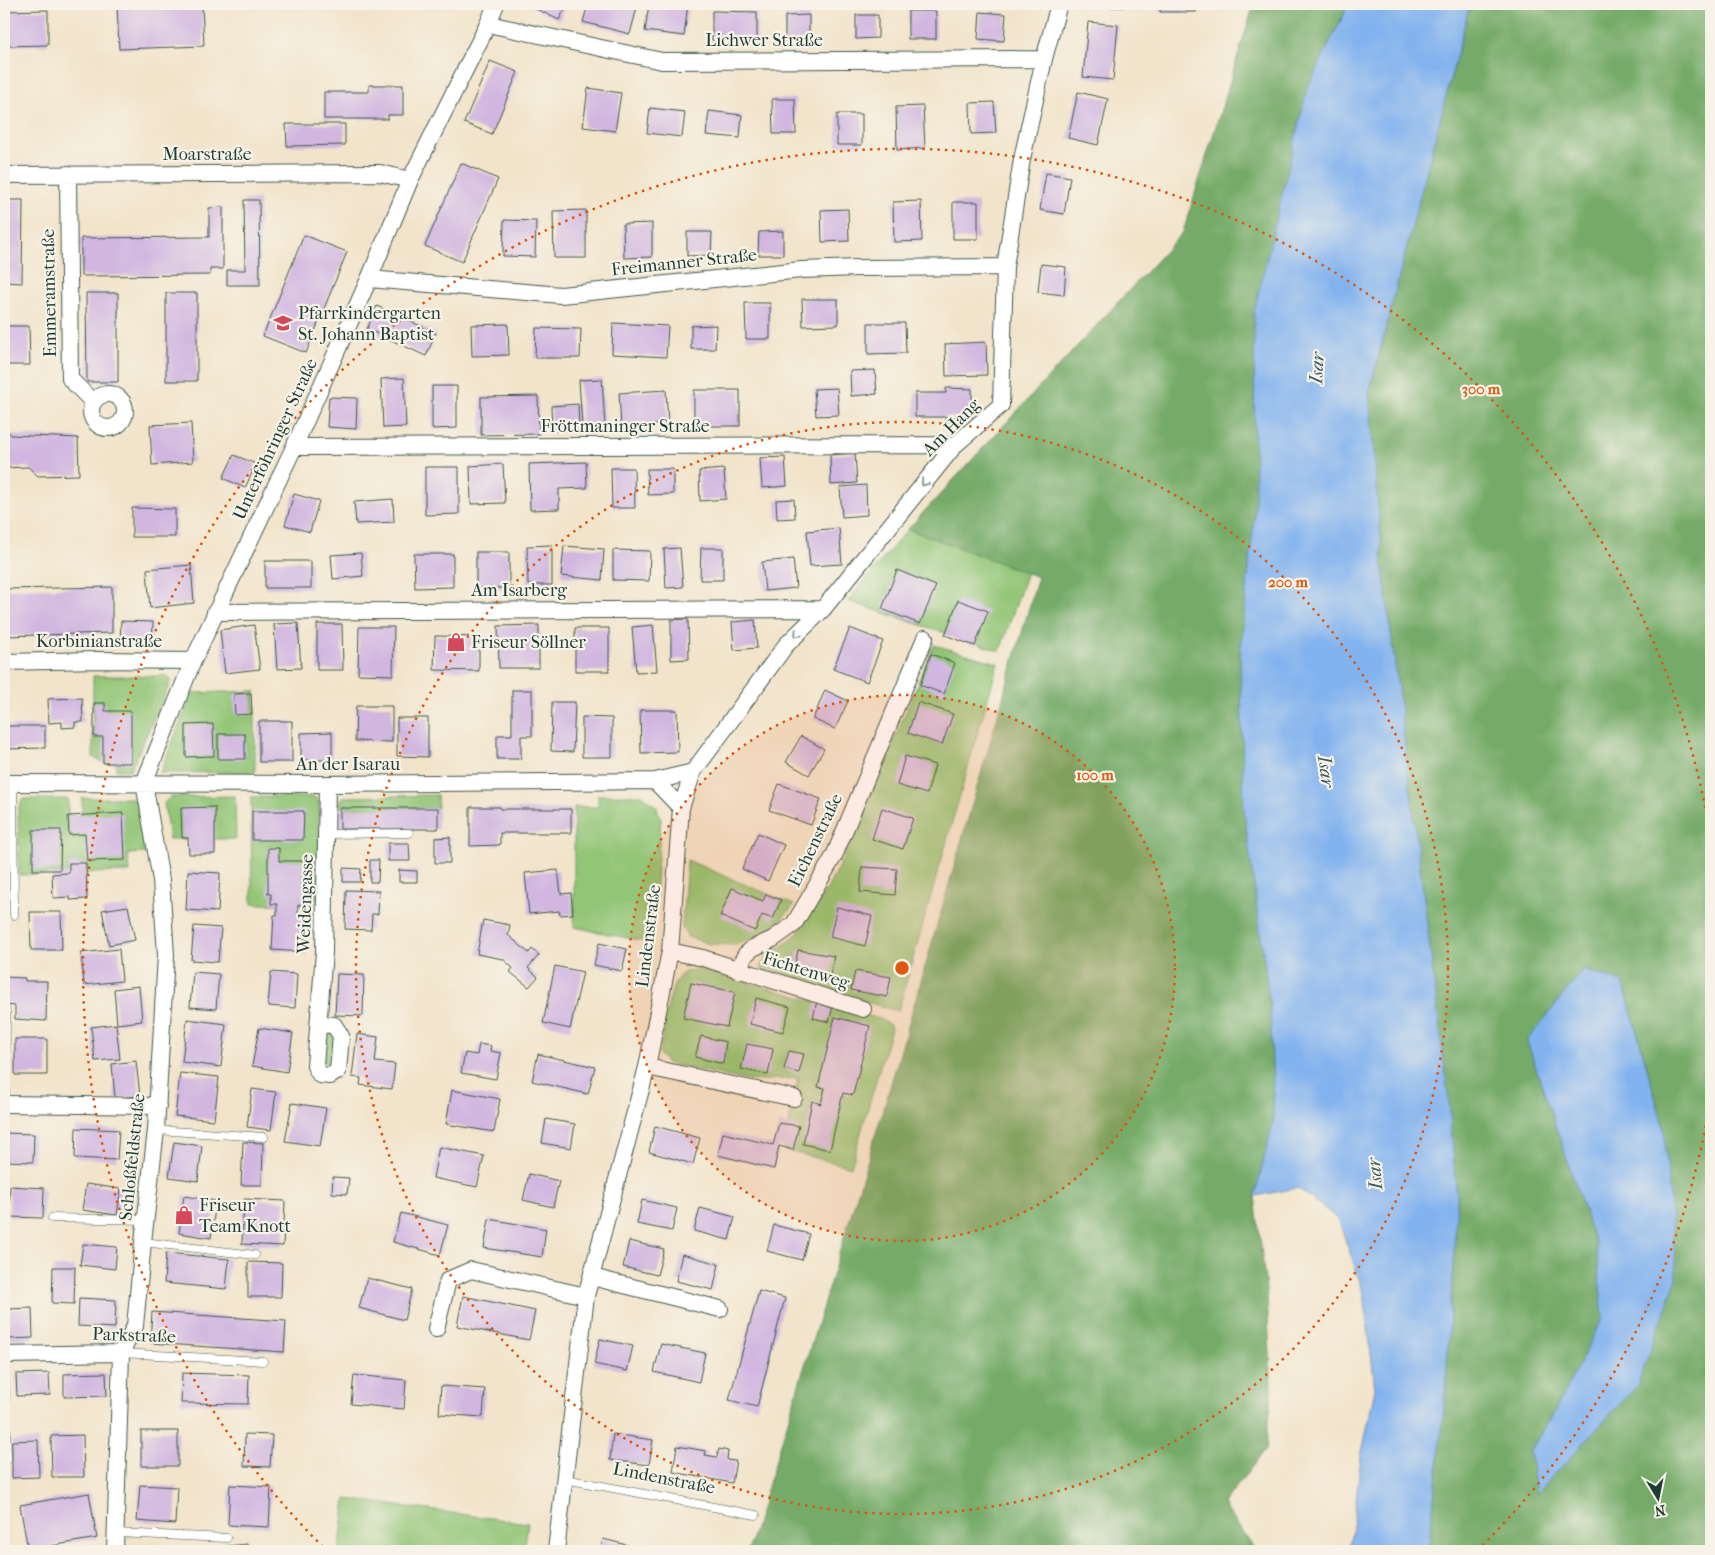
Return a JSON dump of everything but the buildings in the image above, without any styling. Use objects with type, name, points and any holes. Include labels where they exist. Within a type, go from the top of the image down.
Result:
[{"type":"street","name":"Unterföhringer Straße","points":[[144,783],[193,661],[294,447],[369,279],[410,180],[488,24],[496,4]]},
{"type":"street","name":"Am Hang","points":[[681,808],[693,772],[786,645],[823,608],[955,445],[1001,405],[1005,267],[1022,159],[1044,59],[1059,4]]},
{"type":"street","name":"Lichwer Straße","points":[[488,24],[662,61],[1044,59]]},
{"type":"street","name":"Moarstraße","points":[[4,174],[380,173],[410,180]]},
{"type":"street","name":"Emmeramstraße","points":[[68,174],[70,379],[93,402]]},
{"type":"street","name":"Freimanner Straße","points":[[369,279],[561,295],[801,270],[1005,267]]},
{"type":"street","name":"Fröttmaninger Straße","points":[[294,447],[955,445]]},
{"type":"street","name":"Am Isarberg","points":[[215,612],[823,608]]},
{"type":"street","name":"Eichenstraße","points":[[737,970],[746,954],[753,948],[773,940],[794,924],[834,856],[925,638]]},
{"type":"street","name":"Korbinianstraße","points":[[4,662],[98,660],[193,661]]},
{"type":"street","points":[[655,781],[693,772]]},
{"type":"street","points":[[655,781],[681,808]]},
{"type":"street","name":"An der Isarau","points":[[8,784],[655,781]]},
{"type":"street","name":"Schloßfeldstraße","points":[[113,1551],[116,1533],[121,1353],[135,1326],[156,1130],[166,955],[162,880],[144,783]]},
{"type":"street","name":"Weidengasse","points":[[318,1024],[324,952],[327,784]]},
{"type":"street","name":"Lindenstraße","points":[[556,1551],[586,1296],[646,1067],[670,951],[681,808]]},
{"type":"street","points":[[670,951],[703,958],[737,970]]},
{"type":"street","name":"Fichtenweg","points":[[737,970],[863,1009]]},
{"type":"street","points":[[646,1067],[794,1098]]},
{"type":"street","points":[[4,1104],[158,1106]]},
{"type":"street","points":[[436,1329],[448,1280],[471,1270],[586,1296]]},
{"type":"street","points":[[592,1276],[720,1309]]},
{"type":"street","name":"Parkstraße","points":[[4,1355],[121,1353]]},
{"type":"lane","points":[[8,784],[14,914]]},
{"type":"lane","points":[[327,834],[410,833]]},
{"type":"lane","points":[[4,1104],[6,1011]]},
{"type":"lane","points":[[156,1130],[264,1137]]},
{"type":"lane","points":[[52,1218],[146,1220]]},
{"type":"lane","points":[[143,1242],[255,1255]]},
{"type":"lane","name":"Parkstraße","points":[[121,1353],[263,1361]]},
{"type":"lane","points":[[4,1355],[7,1460]]},
{"type":"lane","name":"Lindenstraße","points":[[565,1479],[756,1515]]},
{"type":"lane","points":[[116,1533],[227,1538]]},
{"type":"green space","points":[[1254,4],[1349,4],[1307,89],[1255,509],[1240,655],[1244,812],[1270,1004],[1274,1119],[1255,1196],[1267,1297],[1272,1393],[1266,1449],[1223,1504],[1256,1551],[748,1551],[891,1084],[1038,577],[908,529],[1183,232]]},
{"type":"green space","points":[[1470,4],[1711,4],[1711,1551],[1428,1551],[1444,1413],[1457,1200],[1449,1102],[1383,567],[1369,393]],"holes":[[[1583,970],[1623,982],[1664,1129],[1637,1386],[1537,1493],[1530,1451],[1555,1411],[1603,1317],[1596,1245],[1527,1041]]]},
{"type":"green space","points":[[908,529],[1027,572],[1000,651],[848,601]]},
{"type":"green space","points":[[934,645],[998,663],[898,1011],[766,974],[760,966],[766,958],[797,934],[827,889],[849,846]]},
{"type":"green space","points":[[93,676],[168,676],[171,682],[130,770],[116,770],[116,763],[103,763],[93,757]]},
{"type":"green space","points":[[255,691],[255,772],[160,773],[192,693]]},
{"type":"green space","points":[[437,795],[438,808],[340,808],[340,800],[344,797]]},
{"type":"green space","points":[[598,795],[642,795],[656,806],[661,818],[652,933],[642,941],[574,927],[574,807],[598,807]]},
{"type":"green space","points":[[235,796],[236,839],[169,839],[164,803],[170,797]]},
{"type":"green space","points":[[251,797],[314,797],[319,801],[319,905],[252,904]]},
{"type":"green space","points":[[82,798],[131,798],[139,804],[147,853],[128,854],[130,872],[86,873],[86,863],[69,863],[69,873],[19,875],[18,810],[22,799],[68,799],[68,816],[82,815]]},
{"type":"green space","points":[[687,860],[794,905],[770,932],[736,945],[710,944],[688,937],[682,928]]},
{"type":"green space","points":[[699,969],[880,1019],[890,1025],[891,1029],[851,1167],[784,1150],[798,1078],[749,1081],[667,1063],[659,1054],[674,984],[682,974],[690,970]]},
{"type":"green space","points":[[327,1030],[334,1035],[331,1060],[326,1063],[323,1062],[322,1039]]},
{"type":"green space","points":[[346,1499],[528,1523],[524,1551],[339,1551]]},
{"type":"water","name":"Isar","points":[[1349,4],[1470,4],[1369,393],[1383,567],[1449,1102],[1457,1200],[1444,1413],[1428,1551],[1350,1551],[1361,1457],[1375,1389],[1364,1293],[1338,1219],[1298,1188],[1255,1196],[1274,1119],[1270,1004],[1244,812],[1240,655],[1255,509],[1254,312],[1307,89]]},
{"type":"water","points":[[1583,970],[1623,982],[1664,1129],[1677,1278],[1637,1386],[1536,1494],[1530,1451],[1555,1411],[1603,1317],[1596,1245],[1527,1041]]},
{"type":"place","name":"Pfarrkindergarten St. Johann Baptist","points":[[283,323]]},
{"type":"place","name":"Friseur Söllner","points":[[456,642]]},
{"type":"place","name":"Friseur Team Knott","points":[[184,1215]]}]
